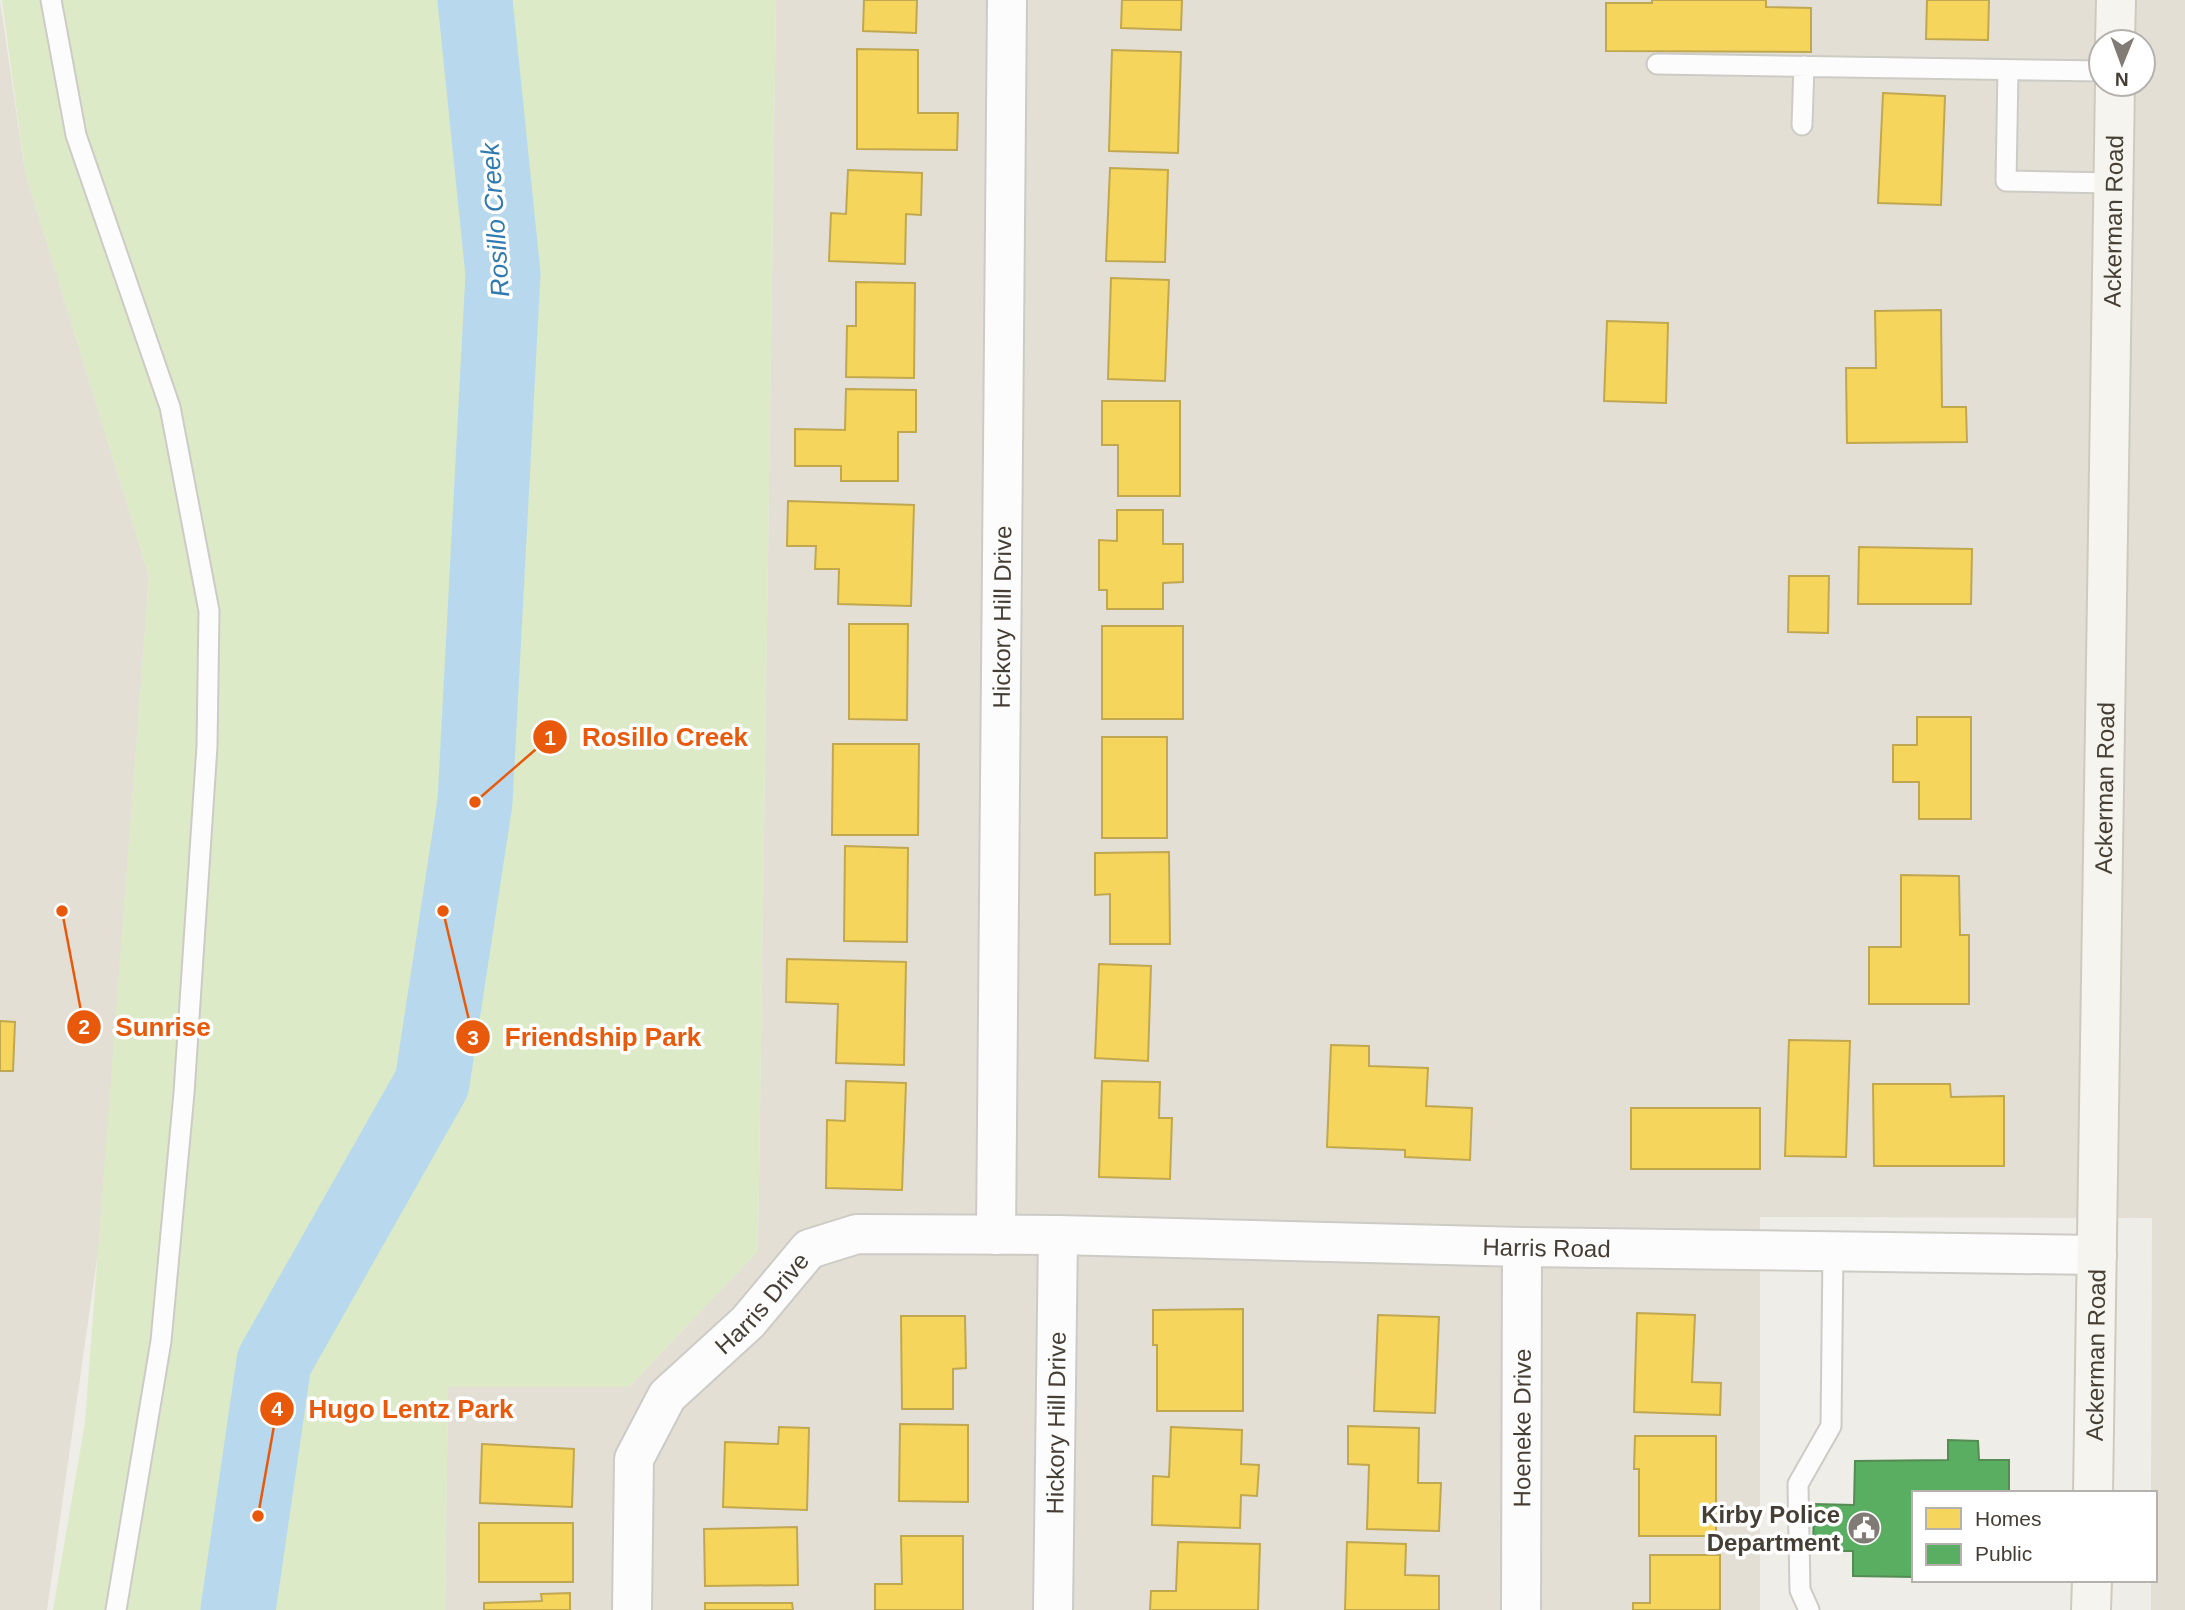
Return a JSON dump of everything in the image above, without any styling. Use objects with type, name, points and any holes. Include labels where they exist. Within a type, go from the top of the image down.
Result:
[{"type":"street","name":"Hickory Hill Drive","points":[[996,1235],[1007,0]]},
{"type":"street","points":[[2116,0],[2116,28]]},
{"type":"street","name":"Ackerman Road","points":[[2093,1491],[2115,98]]},
{"type":"street","name":"Harris Drive","points":[[632,1610],[634,1459],[667,1396],[748,1322],[809,1249],[857,1234],[996,1235]]},
{"type":"street","name":"Harris Road","points":[[996,1235],[1522,1247],[2097,1255]]},
{"type":"street","name":"Hickory Hill Drive","points":[[1053,1610],[1058,1235]]},
{"type":"street","name":"Hoeneke Drive","points":[[1521,1610],[1522,1247]]},
{"type":"street","points":[[2091,1610],[2092,1582]]},
{"type":"lane","points":[[51,0],[76,135],[170,407],[209,611],[207,746],[184,1093],[161,1341],[116,1610]]},
{"type":"lane","points":[[1657,64],[2087,71]]},
{"type":"lane","points":[[1802,125],[1804,66]]},
{"type":"lane","points":[[2008,70],[2006,181],[2112,183]]},
{"type":"lane","points":[[1809,1610],[1800,1590],[1798,1485],[1831,1426],[1833,1251]]},
{"type":"shaded area","points":[[0,0],[25,172],[149,576],[99,1245],[47,1610],[0,1610]]},
{"type":"shaded area","points":[[776,0],[2185,0],[2185,1610],[2151,1610],[2151,1582],[2157,1582],[2157,1491],[2151,1491],[2152,1218],[1760,1217],[1760,1610],[445,1610],[448,1387],[629,1387],[758,1251]]},
{"type":"green space","points":[[2,0],[776,0],[758,1251],[629,1387],[448,1387],[445,1610],[53,1610],[85,1422],[149,576],[25,172]]},
{"type":"building: Homes","points":[[864,0],[917,0],[916,33],[863,31]]},
{"type":"building: Homes","points":[[1122,0],[1182,0],[1181,30],[1121,28]]},
{"type":"building: Homes","points":[[1652,0],[1766,0],[1766,7],[1811,8],[1811,52],[1606,51],[1606,3],[1652,3]]},
{"type":"building: Homes","points":[[1927,0],[1989,0],[1988,40],[1926,39]]},
{"type":"building: Homes","points":[[857,49],[918,50],[918,113],[958,113],[957,150],[857,149]]},
{"type":"building: Homes","points":[[1112,50],[1181,52],[1178,153],[1109,151]]},
{"type":"building: Homes","points":[[1883,93],[1945,96],[1941,205],[1878,203]]},
{"type":"building: Homes","points":[[1110,168],[1168,170],[1165,262],[1106,261]]},
{"type":"building: Homes","points":[[848,170],[922,173],[921,215],[906,214],[905,264],[829,261],[831,213],[846,214]]},
{"type":"building: Homes","points":[[1111,278],[1169,280],[1165,381],[1108,379]]},
{"type":"building: Homes","points":[[856,282],[915,283],[914,378],[846,377],[847,326],[856,326]]},
{"type":"building: Homes","points":[[1941,310],[1942,407],[1966,407],[1967,442],[1847,443],[1846,368],[1876,368],[1875,311]]},
{"type":"building: Homes","points":[[1607,321],[1668,323],[1666,403],[1604,401]]},
{"type":"building: Homes","points":[[846,389],[916,390],[916,432],[898,432],[898,481],[841,481],[841,466],[795,466],[795,429],[845,430]]},
{"type":"building: Homes","points":[[1102,401],[1180,401],[1180,496],[1118,496],[1118,445],[1102,445]]},
{"type":"building: Homes","points":[[788,501],[914,505],[911,606],[838,604],[839,569],[815,569],[816,546],[787,546]]},
{"type":"building: Homes","points":[[1117,510],[1163,510],[1163,544],[1183,544],[1183,582],[1163,583],[1163,609],[1107,609],[1107,590],[1099,590],[1099,540],[1117,541]]},
{"type":"building: Homes","points":[[1859,547],[1972,549],[1971,604],[1858,604]]},
{"type":"building: Homes","points":[[1789,576],[1829,576],[1828,633],[1788,632]]},
{"type":"building: Homes","points":[[849,624],[908,624],[907,720],[849,719]]},
{"type":"building: Homes","points":[[1102,626],[1183,626],[1183,719],[1102,719]]},
{"type":"building: Homes","points":[[1917,717],[1971,717],[1971,819],[1919,819],[1919,782],[1893,782],[1893,745],[1917,745]]},
{"type":"building: Homes","points":[[1102,737],[1167,737],[1167,838],[1102,838]]},
{"type":"building: Homes","points":[[833,744],[919,744],[918,835],[832,835]]},
{"type":"building: Homes","points":[[845,846],[908,848],[907,942],[844,941]]},
{"type":"building: Homes","points":[[1169,852],[1170,944],[1110,944],[1110,894],[1095,895],[1095,853]]},
{"type":"building: Homes","points":[[1901,875],[1959,876],[1960,935],[1969,935],[1969,1004],[1869,1004],[1869,947],[1901,947]]},
{"type":"building: Homes","points":[[787,959],[906,962],[904,1065],[836,1063],[838,1004],[786,1002]]},
{"type":"building: Homes","points":[[1099,964],[1151,966],[1148,1061],[1095,1058]]},
{"type":"building: Homes","points":[[0,1021],[15,1022],[13,1071],[0,1071]]},
{"type":"building: Homes","points":[[1789,1040],[1850,1041],[1846,1157],[1785,1156]]},
{"type":"building: Homes","points":[[1331,1045],[1369,1046],[1369,1066],[1428,1068],[1426,1106],[1472,1108],[1470,1160],[1405,1157],[1405,1150],[1327,1147]]},
{"type":"building: Homes","points":[[846,1081],[906,1083],[902,1190],[826,1188],[827,1120],[845,1121]]},
{"type":"building: Homes","points":[[1102,1081],[1160,1082],[1159,1118],[1172,1118],[1170,1179],[1099,1177]]},
{"type":"building: Homes","points":[[1873,1084],[1950,1084],[1951,1097],[2004,1096],[2004,1166],[1874,1166]]},
{"type":"building: Homes","points":[[1631,1108],[1760,1108],[1760,1169],[1631,1169]]},
{"type":"building: Homes","points":[[1243,1309],[1243,1411],[1157,1411],[1157,1345],[1153,1345],[1153,1310]]},
{"type":"building: Homes","points":[[1637,1313],[1695,1315],[1692,1382],[1721,1383],[1720,1415],[1634,1412]]},
{"type":"building: Homes","points":[[1378,1315],[1439,1317],[1435,1413],[1374,1411]]},
{"type":"building: Homes","points":[[901,1316],[965,1316],[966,1368],[953,1369],[953,1409],[902,1409]]},
{"type":"building: Homes","points":[[900,1424],[968,1425],[968,1502],[899,1501]]},
{"type":"building: Homes","points":[[1348,1426],[1419,1428],[1418,1483],[1441,1483],[1439,1531],[1367,1529],[1369,1465],[1348,1464]]},
{"type":"building: Homes","points":[[779,1427],[809,1428],[807,1510],[723,1507],[725,1442],[778,1444]]},
{"type":"building: Homes","points":[[1171,1427],[1242,1430],[1241,1464],[1259,1465],[1257,1496],[1241,1495],[1240,1528],[1152,1525],[1153,1476],[1169,1477]]},
{"type":"building: Homes","points":[[1635,1436],[1716,1436],[1716,1536],[1639,1536],[1639,1469],[1634,1469]]},
{"type":"building: Homes","points":[[482,1444],[574,1449],[572,1507],[480,1503]]},
{"type":"building: Homes","points":[[479,1523],[573,1523],[573,1582],[479,1582]]},
{"type":"building: Homes","points":[[797,1527],[798,1585],[705,1586],[704,1529]]},
{"type":"building: Homes","points":[[901,1536],[963,1536],[963,1610],[875,1610],[875,1584],[902,1584]]},
{"type":"building: Homes","points":[[1178,1542],[1260,1544],[1258,1610],[1150,1610],[1151,1591],[1176,1591]]},
{"type":"building: Homes","points":[[1347,1542],[1406,1544],[1405,1575],[1439,1576],[1439,1610],[1345,1610]]},
{"type":"building: Homes","points":[[1650,1555],[1720,1555],[1720,1610],[1633,1610],[1633,1603],[1650,1603]]},
{"type":"building: Homes","points":[[570,1593],[570,1610],[484,1610],[484,1603],[542,1601],[541,1594]]},
{"type":"building: Homes","points":[[705,1603],[792,1603],[793,1610],[705,1610]]},
{"type":"building: Public","name":"Kirby Police Department","points":[[1948,1440],[1978,1441],[1979,1460],[2009,1460],[2009,1491],[1912,1491],[1912,1577],[1853,1576],[1853,1551],[1813,1551],[1814,1504],[1854,1505],[1855,1461],[1948,1460]]},
{"type":"waterway","name":"Rosillo Creek","points":[[238,1610],[274,1362],[432,1083],[475,802],[503,274],[475,0]]},
{"type":"place","name":"Rosillo Creek","points":[[475,802]]},
{"type":"place","name":"Sunrise","points":[[62,911]]},
{"type":"place","name":"Friendship Park","points":[[443,911]]},
{"type":"place","name":"Hugo Lentz Park","points":[[258,1516]]},
{"type":"place","name":"Kirby Police Department","points":[[1864,1528]]}]
